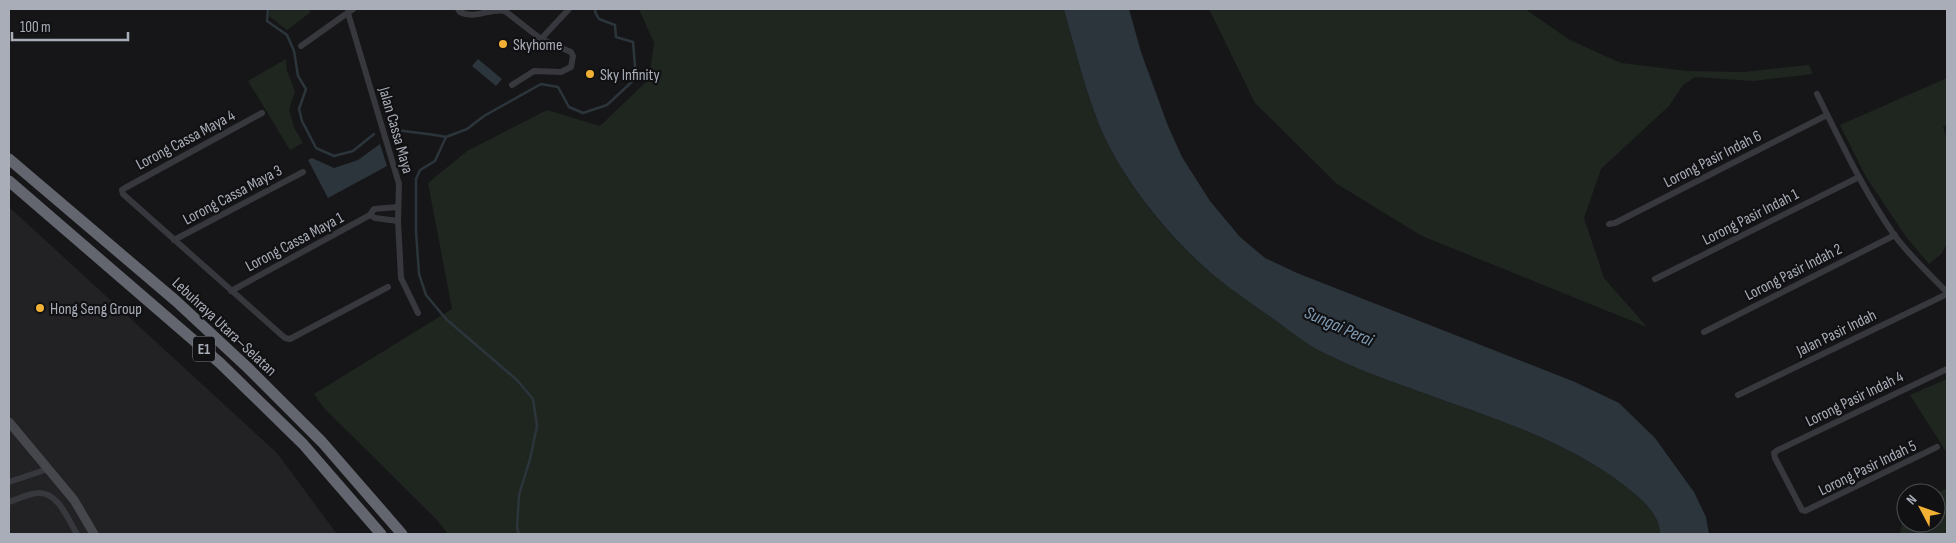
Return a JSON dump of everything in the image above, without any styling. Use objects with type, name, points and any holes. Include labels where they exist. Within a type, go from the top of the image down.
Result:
[{"type":"highway","name":"Lebuhraya Utara–Selatan","points":[[9,159],[176,301],[248,368],[322,442],[402,534]]},
{"type":"highway","name":"Lebuhraya Utara–Selatan","points":[[9,182],[220,363],[303,444],[381,534]]},
{"type":"main road","points":[[9,422],[74,500],[94,534]]},
{"type":"street","points":[[458,9],[460,12],[471,16],[500,10],[540,39],[571,52],[573,56],[571,67],[561,72],[534,72],[512,85]]},
{"type":"street","points":[[540,39],[568,9]]},
{"type":"street","points":[[301,46],[351,11]]},
{"type":"street","name":"Jalan Cassa Maya","points":[[351,11],[399,184],[398,221],[401,278],[418,313]]},
{"type":"street","points":[[1817,94],[1859,177],[1895,235],[1947,293]]},
{"type":"street","name":"Lorong Cassa Maya 4","points":[[174,240],[122,190],[262,113]]},
{"type":"street","name":"Lorong Pasir Indah 6","points":[[1609,224],[1615,223],[1828,114]]},
{"type":"street","name":"Lorong Cassa Maya 3","points":[[174,240],[303,172]]},
{"type":"street","name":"Lorong Pasir Indah 1","points":[[1655,280],[1859,177]]},
{"type":"street","name":"Lorong Cassa Maya 1","points":[[231,291],[370,215],[374,209],[398,207]]},
{"type":"street","points":[[370,215],[375,218],[398,221]]},
{"type":"street","name":"Lorong Pasir Indah 2","points":[[1704,332],[1895,235]]},
{"type":"street","points":[[174,240],[285,338],[290,339],[388,287]]},
{"type":"street","name":"Jalan Pasir Indah","points":[[1738,395],[1947,293]]},
{"type":"street","name":"Lorong Pasir Indah 4","points":[[1808,511],[1802,510],[1774,453],[1947,369]]},
{"type":"street","name":"Lorong Pasir Indah 5","points":[[1808,511],[1937,447]]},
{"type":"street","points":[[9,482],[48,469]]},
{"type":"street","points":[[9,502],[37,493],[46,494],[56,500],[77,534]]},
{"type":"shaded area","points":[[270,9],[307,9],[311,12],[287,30],[269,16]]},
{"type":"shaded area","points":[[639,9],[1064,9],[1088,94],[1098,122],[1119,165],[1164,227],[1199,263],[1240,295],[1321,352],[1372,374],[1501,421],[1581,457],[1606,472],[1641,499],[1654,515],[1660,534],[448,534],[436,519],[323,407],[314,394],[452,309],[428,183],[467,151],[547,110],[600,126],[649,79],[654,43]]},
{"type":"shaded area","points":[[1209,9],[1525,9],[1570,40],[1621,63],[1687,71],[1744,72],[1809,65],[1813,74],[1753,81],[1695,77],[1683,85],[1669,106],[1601,169],[1584,218],[1604,278],[1647,327],[1422,236],[1337,184],[1255,103]]},
{"type":"shaded area","points":[[286,59],[287,71],[295,91],[289,110],[294,127],[303,143],[290,150],[248,81]]},
{"type":"shaded area","points":[[1947,78],[1947,124],[1943,127],[1947,140],[1947,243],[1942,253],[1929,264],[1907,238],[1866,177],[1840,125]]},
{"type":"shaded area","points":[[9,207],[277,453],[337,534],[9,534]]},
{"type":"shaded area","points":[[1947,379],[1947,453],[1910,395]]},
{"type":"shaded area","points":[[1946,489],[1947,534],[1900,534],[1946,533]]},
{"type":"water","name":"Sungai Perai","points":[[1064,9],[1129,9],[1141,52],[1168,126],[1182,157],[1210,201],[1240,237],[1265,258],[1297,273],[1575,382],[1619,403],[1655,438],[1694,492],[1706,517],[1709,534],[1660,534],[1654,515],[1641,499],[1606,472],[1581,457],[1501,421],[1372,374],[1321,352],[1217,278],[1165,227],[1148,207],[1119,165],[1093,108]]},
{"type":"water","points":[[478,59],[502,79],[496,86],[472,66]]},
{"type":"water","points":[[380,144],[387,166],[328,198],[308,160],[312,158],[334,168],[358,160]]},
{"type":"waterway","points":[[268,9],[267,21],[287,35],[294,51],[298,76],[306,89],[299,109],[302,121],[316,148],[334,156],[353,151],[374,134]]},
{"type":"waterway","points":[[519,534],[517,528],[519,495],[530,459],[537,426],[533,399],[517,380],[446,319],[426,295],[419,274],[416,231],[416,179],[420,170],[435,161],[446,137],[467,129],[484,116],[541,84],[558,87],[569,107],[583,113],[607,105],[636,78],[633,42],[616,37],[615,25],[599,19],[595,12],[596,9]]},
{"type":"waterway","points":[[393,129],[446,137]]},
{"type":"place","name":"Skyhome","points":[[503,44]]},
{"type":"place","name":"Sky Infinity","points":[[590,74]]},
{"type":"place","name":"Hong Seng Group","points":[[40,308]]}]
